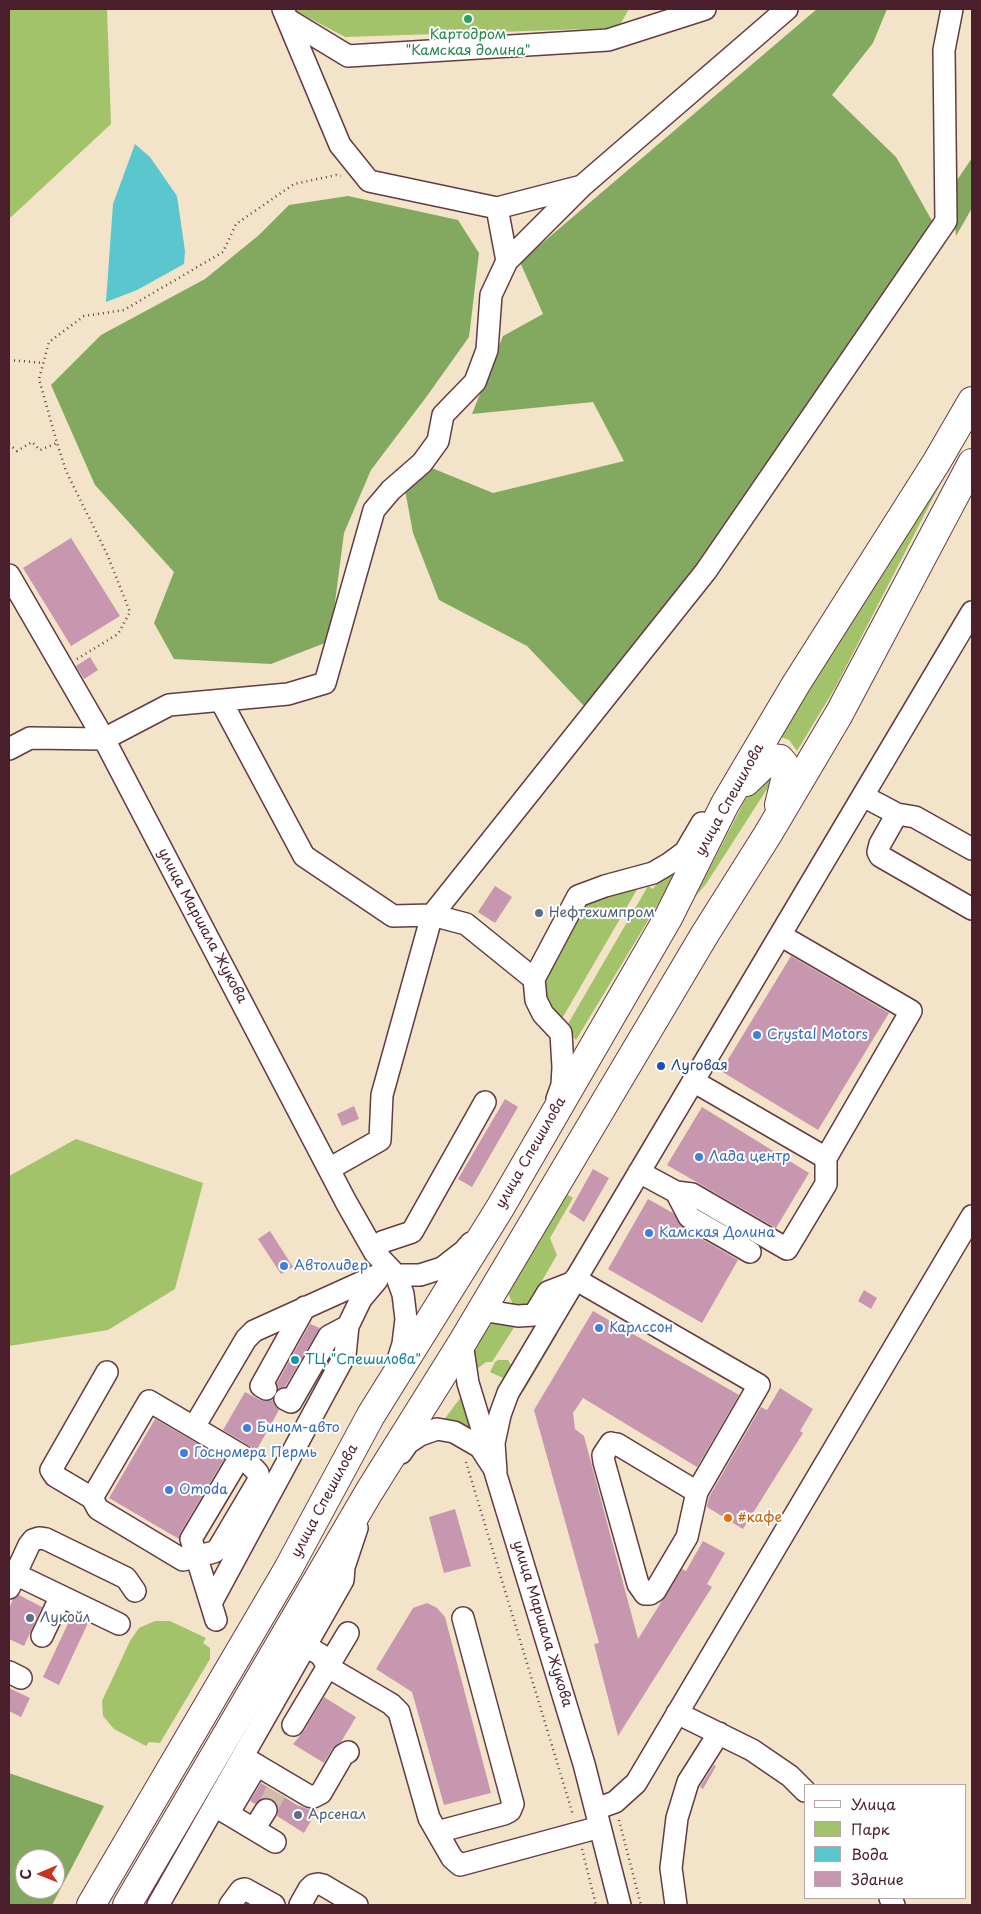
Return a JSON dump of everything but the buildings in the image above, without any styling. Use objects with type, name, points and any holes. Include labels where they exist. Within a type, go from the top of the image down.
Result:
[{"type":"main road","name":"улица Спешилова","points":[[91,1905],[288,1569],[371,1415],[500,1208],[668,918],[725,804],[796,684],[936,463],[972,401]]},
{"type":"main road","points":[[127,1905],[369,1492],[462,1343],[705,934],[840,714],[972,463]]},
{"type":"main road","points":[[725,804],[762,765],[771,758],[780,759],[785,765],[786,776],[782,796],[768,834]]},
{"type":"street","points":[[285,14],[348,56],[608,40],[705,9]]},
{"type":"street","points":[[9,749],[30,738],[104,739],[170,705],[288,694],[326,683],[374,510],[392,490],[422,463],[438,441],[443,415],[475,382],[487,350],[491,294],[507,261],[582,186],[787,9]]},
{"type":"street","points":[[329,1169],[380,1140],[382,1096],[432,915],[706,571],[946,221],[944,50],[952,9]]},
{"type":"street","points":[[285,14],[340,145],[369,181],[497,208],[582,186]]},
{"type":"street","points":[[497,208],[507,261]]},
{"type":"street","name":"улица Маршала Жукова","points":[[9,575],[104,739],[329,1169],[388,1274]]},
{"type":"street","points":[[496,1472],[494,1443],[500,1415],[508,1393],[972,612]]},
{"type":"street","points":[[221,700],[304,856],[393,916],[432,915],[466,924],[534,978]]},
{"type":"street","points":[[863,796],[897,814],[915,817],[972,848]]},
{"type":"street","points":[[552,1117],[562,1085],[561,1033],[544,1014],[536,1000],[534,978],[578,896],[605,886],[653,873],[670,863],[685,852],[702,824],[725,804]]},
{"type":"street","points":[[897,814],[880,844],[878,852],[880,856],[972,909]]},
{"type":"street","points":[[640,1172],[676,1192],[692,1194],[788,1249],[826,1184],[826,1158],[910,1011],[780,935]]},
{"type":"street","points":[[694,1081],[826,1158]]},
{"type":"street","points":[[375,1253],[382,1242],[412,1232],[485,1102]]},
{"type":"street","points":[[676,1192],[689,1216],[750,1252]]},
{"type":"street","points":[[194,1427],[249,1334],[254,1330],[305,1307],[388,1274],[420,1275],[442,1268],[464,1251],[500,1208]]},
{"type":"street","points":[[306,1646],[321,1655],[328,1667],[391,1704],[399,1712],[429,1818],[452,1858],[460,1864],[605,1819],[615,1802],[636,1783],[972,1216]]},
{"type":"street","points":[[92,1498],[149,1401],[241,1455],[191,1539],[213,1612],[345,1354],[348,1326],[361,1299],[388,1274]]},
{"type":"street","points":[[371,1415],[393,1373],[403,1344],[406,1319],[403,1294],[388,1274]]},
{"type":"street","points":[[481,1310],[518,1316],[534,1315],[548,1292],[575,1280]]},
{"type":"street","points":[[575,1280],[759,1386],[697,1492],[687,1537],[655,1591],[645,1594],[638,1584],[632,1565],[604,1462],[603,1455],[605,1450],[611,1443],[617,1444],[697,1492]]},
{"type":"street","points":[[266,1389],[261,1386],[305,1307]]},
{"type":"street","points":[[285,1399],[291,1402],[329,1336],[348,1326]]},
{"type":"street","name":"улица Маршала Жукова","points":[[462,1343],[468,1382],[584,1764],[605,1819],[620,1905]]},
{"type":"street","points":[[107,1372],[51,1470],[55,1476],[92,1498],[98,1509],[183,1560],[196,1556]]},
{"type":"street","points":[[468,1382],[480,1396],[494,1397],[508,1393]]},
{"type":"street","points":[[158,1905],[221,1810],[250,1761],[306,1646],[343,1580],[344,1567],[369,1492],[397,1459],[408,1442],[436,1429],[454,1432],[480,1446],[496,1472]]},
{"type":"street","points":[[119,1624],[60,1596],[12,1581],[33,1540],[46,1539],[126,1578],[135,1591]]},
{"type":"street","points":[[42,1636],[60,1596]]},
{"type":"street","points":[[437,1832],[504,1814],[510,1811],[514,1804],[463,1618]]},
{"type":"street","points":[[293,1725],[348,1633]]},
{"type":"street","points":[[677,1713],[752,1750],[790,1776],[804,1790]]},
{"type":"street","points":[[676,1905],[671,1868],[677,1818],[688,1782],[720,1733]]},
{"type":"street","points":[[250,1761],[275,1794],[318,1796],[343,1755],[348,1752]]},
{"type":"street","points":[[254,1830],[275,1794]]},
{"type":"street","points":[[221,1810],[275,1842]]},
{"type":"street","points":[[300,1905],[309,1889],[313,1885],[318,1884],[357,1905]]},
{"type":"street","points":[[230,1905],[241,1890],[245,1889],[274,1905]]},
{"type":"path","points":[[63,668],[118,634],[130,612],[107,554],[66,470],[57,443],[39,379],[49,342],[84,316],[124,310],[223,252],[236,224],[294,184],[336,175],[369,181]]},
{"type":"path","points":[[9,360],[44,363]]},
{"type":"path","points":[[9,444],[17,451],[32,442],[40,450],[57,443]]},
{"type":"path","points":[[464,1456],[573,1817]]},
{"type":"path","points":[[605,1819],[640,1905]]},
{"type":"path","points":[[580,1842],[596,1905]]},
{"type":"green space","points":[[9,9],[107,9],[111,124],[9,219]]},
{"type":"green space","name":"Картодром \"Камская долина\"","points":[[295,9],[629,9],[618,28],[345,37]]},
{"type":"green space","points":[[817,9],[887,9],[873,43],[832,95],[896,157],[944,242],[586,708],[527,646],[439,600],[413,533],[405,490],[427,466],[493,493],[624,461],[593,402],[472,414],[503,336],[543,314],[520,262]]},
{"type":"green space","points":[[972,158],[972,208],[956,236],[951,189]]},
{"type":"green space","points":[[348,196],[458,220],[479,253],[469,337],[371,470],[344,533],[330,641],[271,664],[174,659],[154,623],[174,572],[95,485],[51,385],[101,335],[205,279],[259,235],[289,205]]},
{"type":"green space","points":[[947,471],[835,688],[797,751],[789,740],[776,735]]},
{"type":"green space","points":[[764,773],[771,776],[772,780],[769,786],[706,884],[695,897],[745,800]]},
{"type":"green space","points":[[667,873],[672,875],[672,880],[576,1040],[565,1029],[648,886],[653,889],[663,875]]},
{"type":"green space","points":[[642,881],[560,1022],[547,1003],[543,977],[587,899]]},
{"type":"green space","points":[[76,1139],[203,1183],[175,1289],[108,1330],[9,1346],[9,1176]]},
{"type":"green space","points":[[565,1193],[573,1198],[550,1238],[557,1255],[528,1305],[523,1307],[513,1305],[508,1293]]},
{"type":"green space","points":[[498,1322],[515,1326],[492,1362],[486,1362],[473,1372],[473,1354],[487,1326]]},
{"type":"green space","points":[[551,1331],[557,1335],[523,1392],[518,1387]]},
{"type":"green space","points":[[498,1360],[508,1360],[511,1365],[503,1378],[490,1372]]},
{"type":"green space","points":[[464,1393],[482,1437],[443,1421]]},
{"type":"green space","points":[[155,1621],[170,1621],[206,1638],[203,1643],[210,1648],[210,1659],[160,1743],[149,1742],[146,1746],[114,1729],[103,1716],[102,1701],[130,1641],[139,1628]]},
{"type":"green space","points":[[9,1773],[104,1806],[65,1880],[65,1849],[15,1849],[15,1899],[55,1899],[52,1905],[9,1905]]},
{"type":"water","points":[[135,144],[150,157],[177,196],[185,251],[184,264],[137,290],[106,302],[113,204]]},
{"type":"tunnel","points":[[266,1810],[276,1792]]},
{"type":"place","name":"Картодром \"Камская долина\"","points":[[468,19]]},
{"type":"place","name":"Нефтехимпром","points":[[539,913]]},
{"type":"place","name":"Crystal Motors","points":[[757,1035]]},
{"type":"place","name":"Луговая","points":[[661,1066]]},
{"type":"place","name":"Лада центр","points":[[699,1157]]},
{"type":"place","name":"Камская Долина","points":[[649,1233]]},
{"type":"place","name":"Автолидер","points":[[284,1266]]},
{"type":"place","name":"Карлссон","points":[[599,1328]]},
{"type":"place","name":"ТЦ \"Спешилова\"","points":[[295,1360]]},
{"type":"place","name":"Бином-авто","points":[[247,1428]]},
{"type":"place","name":"Госномера Пермь","points":[[184,1453]]},
{"type":"place","name":"Omoda","points":[[169,1490]]},
{"type":"place","name":"#кафе","points":[[728,1518]]},
{"type":"place","name":"Лукойл","points":[[30,1618]]},
{"type":"place","name":"Арсенал","points":[[298,1815]]}]
